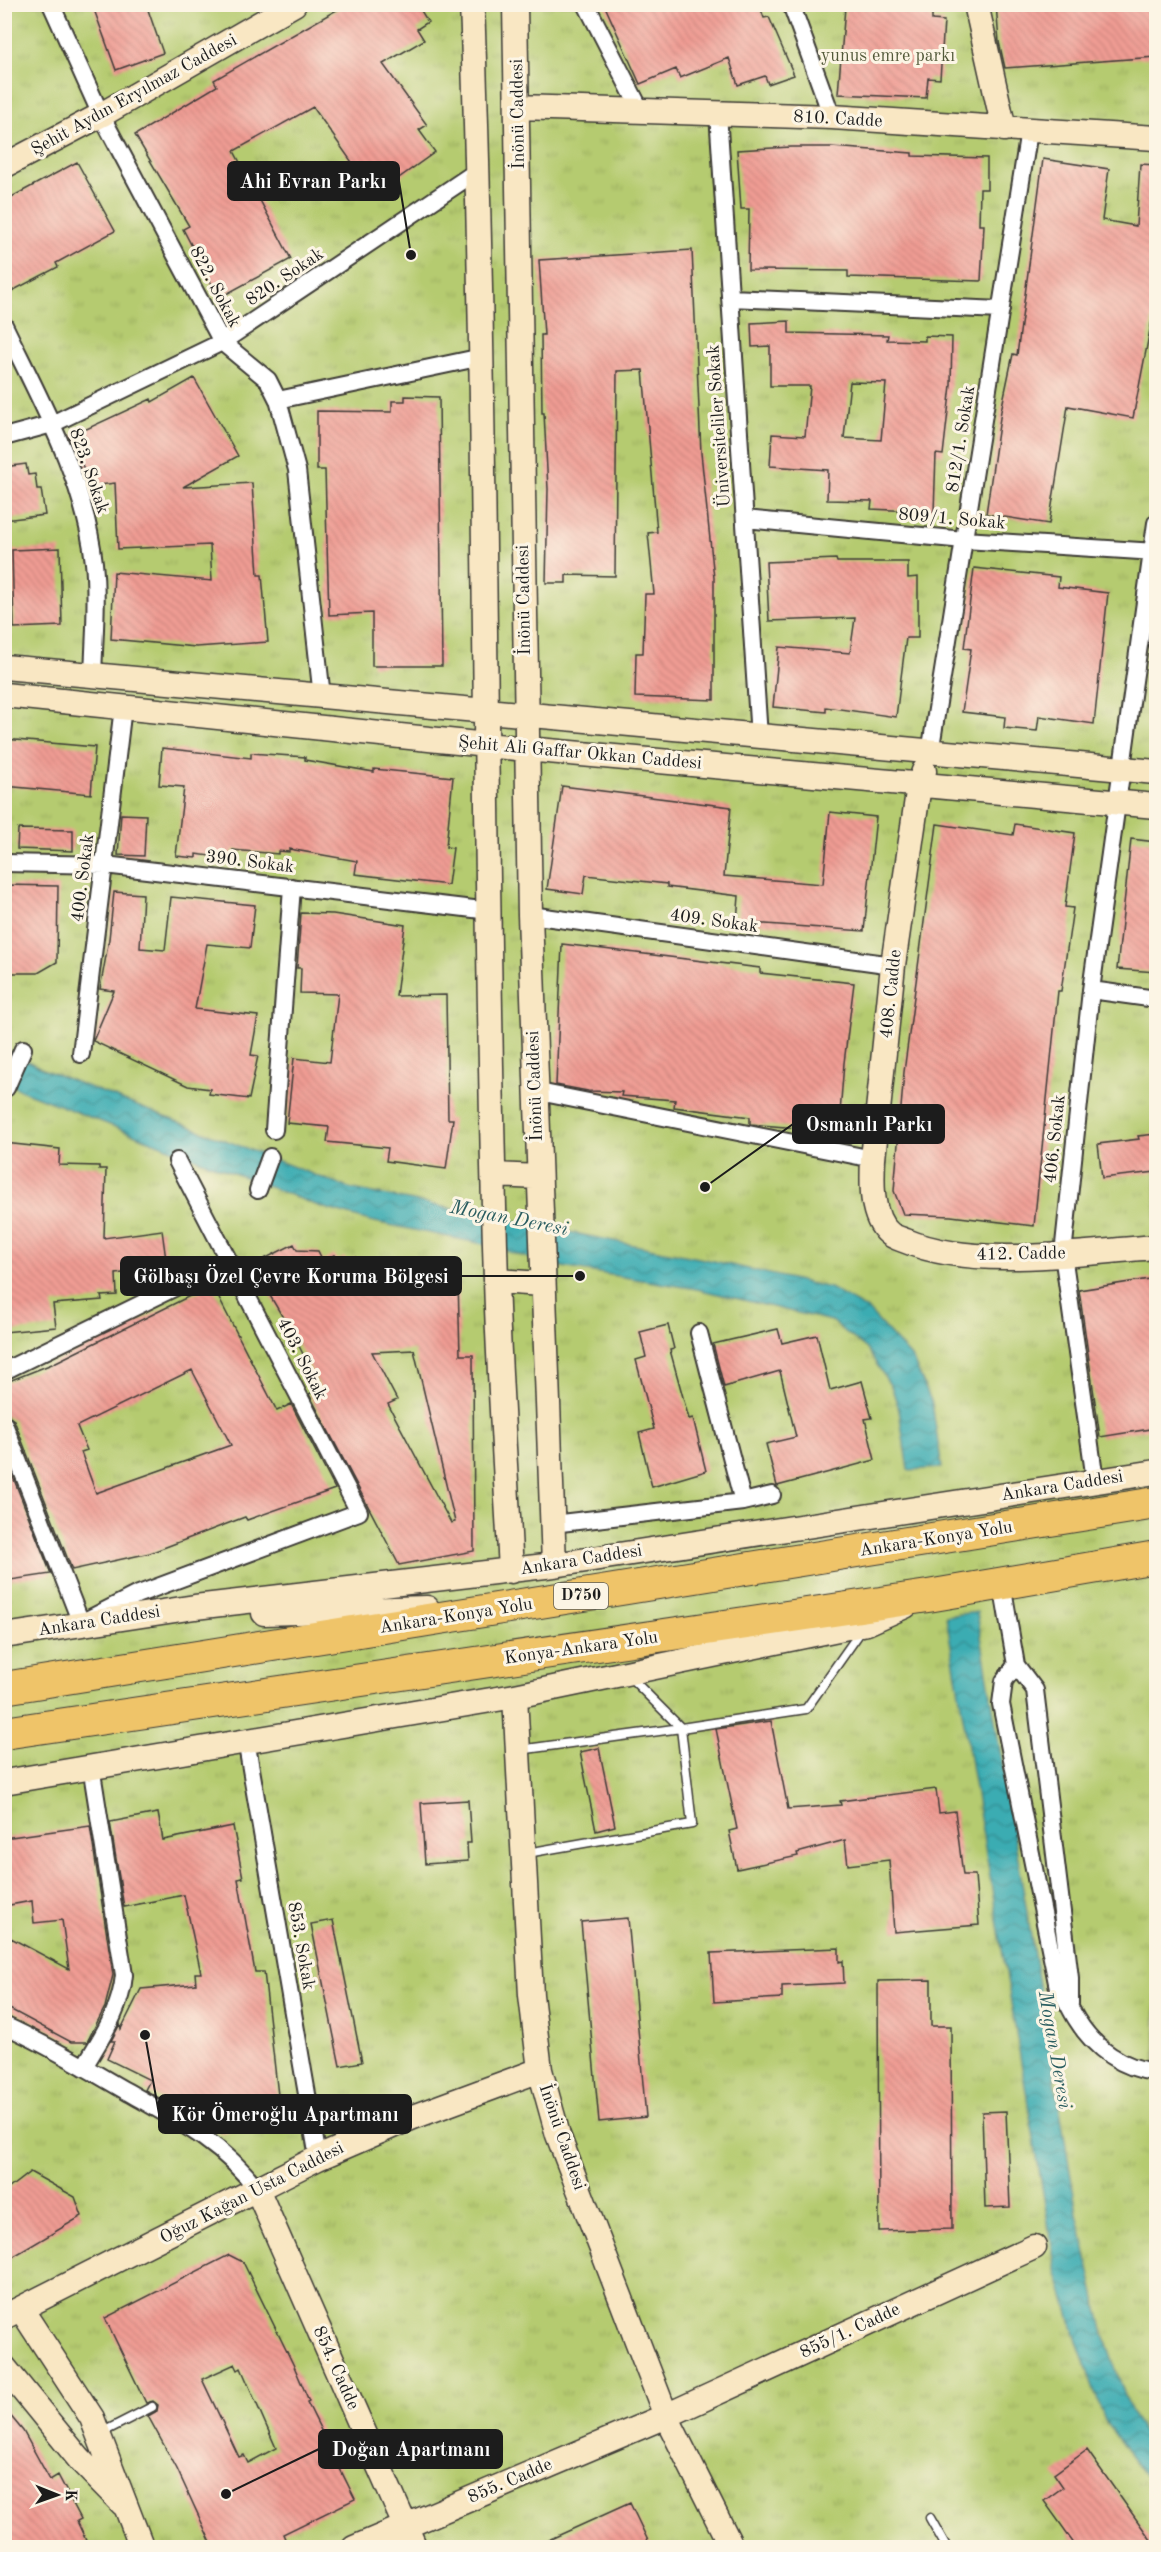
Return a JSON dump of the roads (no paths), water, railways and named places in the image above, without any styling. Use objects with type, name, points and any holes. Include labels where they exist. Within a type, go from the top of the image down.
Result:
[{"type":"highway","name":"Ankara-Konya Yolu","points":[[4,1688],[1156,1503]]},
{"type":"highway","name":"Konya-Ankara Yolu","points":[[4,1733],[928,1596],[1156,1557]]},
{"type":"street","name":"822. Sokak","points":[[51,4],[101,115],[222,342],[268,380],[278,400],[297,470],[322,697]]},
{"type":"street","name":"Şehit Aydın Eryılmaz Caddesi","points":[[4,166],[101,115],[294,4]]},
{"type":"street","points":[[472,4],[482,357],[485,711],[496,1281],[511,1571]]},
{"type":"street","name":"İnönü Caddesi","points":[[515,4],[519,107],[525,715],[534,1091],[554,1565]]},
{"type":"street","points":[[586,4],[641,111]]},
{"type":"street","points":[[791,4],[832,117]]},
{"type":"street","points":[[976,4],[1004,129]]},
{"type":"street","name":"810. Cadde","points":[[519,107],[832,117],[1156,138]]},
{"type":"street","name":"Üniversiteliler Sokak","points":[[718,113],[759,737]]},
{"type":"street","name":"812/1. Sokak","points":[[930,753],[1029,131]]},
{"type":"street","name":"820. Sokak","points":[[4,437],[52,424],[222,342],[477,171]]},
{"type":"street","points":[[730,298],[1001,310]]},
{"type":"street","name":"823. Sokak","points":[[4,325],[52,424],[84,510],[94,562],[96,593],[93,676]]},
{"type":"street","points":[[278,400],[482,357]]},
{"type":"street","name":"809/1. Sokak","points":[[745,519],[964,540],[1154,552]]},
{"type":"street","name":"406. Sokak","points":[[1095,1480],[1063,1254],[1091,990],[1154,552],[1156,523]]},
{"type":"street","name":"Şehit Ali Gaffar Okkan Caddesi","points":[[4,668],[1156,772]]},
{"type":"street","name":"Şehit Ali Gaffar Okkan Caddesi","points":[[4,695],[526,749],[1156,806]]},
{"type":"street","name":"400. Sokak","points":[[81,1054],[123,707]]},
{"type":"street","name":"408. Cadde","points":[[890,1233],[878,1215],[872,1181],[873,1159],[893,965],[919,785],[930,753]]},
{"type":"street","name":"390. Sokak","points":[[4,863],[105,865],[490,911]]},
{"type":"street","points":[[274,1130],[292,887]]},
{"type":"street","name":"409. Sokak","points":[[530,915],[893,965]]},
{"type":"street","points":[[1091,990],[1156,999]]},
{"type":"street","points":[[6,1088],[22,1049]]},
{"type":"street","points":[[534,1091],[873,1159]]},
{"type":"street","points":[[258,1190],[270,1157]]},
{"type":"street","name":"403. Sokak","points":[[81,1623],[136,1595],[358,1512],[177,1161]]},
{"type":"street","points":[[494,1182],[538,1186]]},
{"type":"street","name":"412. Cadde","points":[[890,1233],[946,1253],[1007,1256],[1156,1246]]},
{"type":"street","points":[[4,1371],[229,1261]]},
{"type":"street","points":[[496,1281],[542,1284]]},
{"type":"street","points":[[699,1333],[743,1502]]},
{"type":"street","points":[[4,1424],[81,1623]]},
{"type":"street","name":"Ankara Caddesi","points":[[4,1636],[131,1616],[554,1565],[1156,1472]]},
{"type":"street","points":[[552,1524],[743,1502],[772,1495]]},
{"type":"street","points":[[1002,1584],[1016,1665],[1035,1690],[1070,1978],[1070,2004]]},
{"type":"street","points":[[4,1782],[515,1696],[626,1674],[867,1623],[928,1596]]},
{"type":"street","points":[[131,1616],[516,1606]]},
{"type":"street","points":[[1016,1665],[1004,1681],[1001,1704],[1053,1974],[1058,1988],[1070,2004],[1077,2020],[1098,2046],[1116,2061],[1136,2070],[1156,2072]]},
{"type":"street","name":"İnönü Caddesi","points":[[515,1696],[531,1995],[540,2070],[558,2135],[666,2416],[732,2547]]},
{"type":"street","name":"853. Sokak","points":[[246,1740],[318,2158]]},
{"type":"street","points":[[84,2067],[120,2002],[124,1975],[91,1766]]},
{"type":"street","points":[[4,2025],[84,2067],[214,2143],[243,2169],[257,2189]]},
{"type":"street","name":"Oğuz Kağan Usta Caddesi","points":[[13,2313],[318,2158],[413,2117],[540,2070]]},
{"type":"street","name":"854. Cadde","points":[[257,2189],[415,2547]]},
{"type":"street","name":"855/1. Cadde","points":[[666,2416],[1034,2247]]},
{"type":"street","points":[[13,2313],[92,2418],[113,2470],[123,2504],[142,2547]]},
{"type":"street","points":[[4,2367],[80,2460],[123,2504]]},
{"type":"street","name":"855. Cadde","points":[[354,2547],[666,2416]]},
{"type":"lane","points":[[519,1750],[806,1709],[867,1623]]},
{"type":"lane","points":[[525,1853],[692,1824],[681,1728],[626,1674]]},
{"type":"lane","points":[[99,2435],[152,2407]]},
{"type":"lane","points":[[930,2518],[947,2547]]},
{"type":"water","points":[[4,1049],[45,1070],[348,1188],[714,1261],[830,1288],[868,1310],[912,1358],[932,1403],[942,1468],[908,1470],[899,1410],[892,1388],[867,1349],[831,1321],[697,1289],[550,1265],[488,1245],[370,1221],[321,1207],[20,1090],[5,1080]]},
{"type":"water","points":[[977,1612],[1077,2213],[1104,2335],[1131,2413],[1156,2452],[1156,2491],[1105,2421],[1078,2344],[1056,2270],[946,1616]]},
{"type":"place","name":"Ahi Evran Parkı","points":[[411,255]]},
{"type":"place","name":"Osmanlı Parkı","points":[[705,1187]]},
{"type":"place","name":"Gölbaşı Özel Çevre Koruma Bölgesi","points":[[580,1276]]},
{"type":"place","name":"Kör Ömeroğlu Apartmanı","points":[[145,2035]]},
{"type":"place","name":"Doğan Apartmanı","points":[[226,2494]]},
{"type":"park label","name":"yunus emre parkı","points":[[888,56]]},
{"type":"water label","name":"Mogan Deresi","points":[[509,1219]]},
{"type":"water label","name":"Mogan Deresi","points":[[1054,2050]]}]
